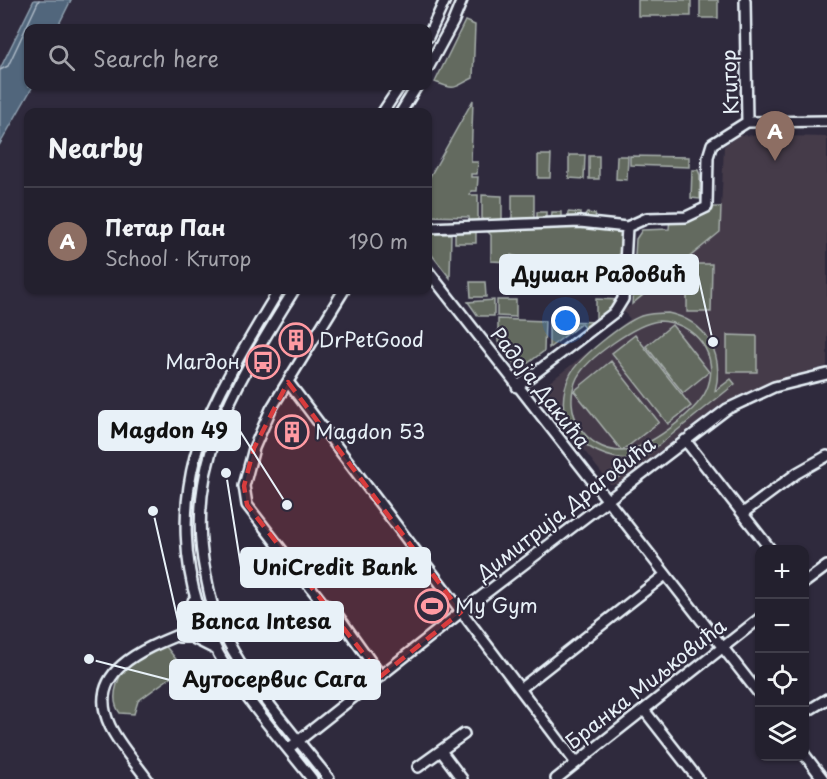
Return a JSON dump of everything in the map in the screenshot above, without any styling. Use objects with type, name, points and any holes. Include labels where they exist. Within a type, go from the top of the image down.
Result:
[{"type":"street","points":[[432,29],[445,0]]},
{"type":"street","points":[[432,61],[462,0]]},
{"type":"street","name":"Ктитор","points":[[746,0],[747,122],[827,121]]},
{"type":"street","points":[[386,108],[397,90]]},
{"type":"street","points":[[403,108],[415,90]]},
{"type":"street","points":[[432,228],[579,222],[627,226],[640,220],[686,217],[704,211],[707,207],[708,157],[712,144],[747,122]]},
{"type":"street","points":[[516,387],[615,312],[623,302],[627,226]]},
{"type":"street","name":"Радоја Дакића","points":[[432,276],[516,387],[723,646],[755,690]]},
{"type":"street","points":[[178,637],[190,620],[193,609],[184,516],[196,450],[218,397],[277,294]]},
{"type":"street","points":[[292,294],[217,430],[202,480],[198,516],[201,553],[217,619],[241,663],[330,779]]},
{"type":"street","points":[[342,294],[271,409],[254,448],[244,486],[248,505],[322,602],[336,613],[381,676]]},
{"type":"street","name":"Димитрија Драговића","points":[[288,749],[461,612],[727,409],[774,387],[827,374]]},
{"type":"street","points":[[288,382],[576,763]]},
{"type":"street","points":[[685,440],[768,545]]},
{"type":"street","points":[[743,513],[797,472],[827,456]]},
{"type":"street","points":[[809,579],[827,566]]},
{"type":"street","points":[[520,689],[665,575]]},
{"type":"street","points":[[193,592],[203,625],[229,672],[312,779]]},
{"type":"street","points":[[147,779],[109,725],[105,713],[107,690],[121,663],[144,650],[217,619]]},
{"type":"street","name":"Бранка Миљковића","points":[[556,779],[755,621]]},
{"type":"street","points":[[178,637],[191,637],[217,650]]},
{"type":"street","points":[[809,710],[827,699]]},
{"type":"street","points":[[644,710],[698,779]]},
{"type":"street","points":[[418,767],[464,734]]},
{"type":"street","points":[[441,751],[462,779]]},
{"type":"street","points":[[809,761],[823,779]]},
{"type":"highlighted area","points":[[288,382],[461,612],[381,676],[247,505],[244,486],[254,448]]},
{"type":"shaded area","points":[[739,135],[827,137],[827,366],[770,382],[723,403],[617,484],[610,484],[538,391],[630,319],[623,311],[720,232],[724,146]]},
{"type":"green space","points":[[638,0],[691,0],[691,16],[638,16]]},
{"type":"green space","points":[[700,0],[718,0],[718,18],[700,18]]},
{"type":"green space","points":[[465,21],[475,25],[473,78],[455,87],[448,87],[435,82]]},
{"type":"green space","points":[[473,100],[471,162],[478,162],[477,174],[471,174],[471,177],[478,177],[477,191],[471,191],[470,195],[478,195],[478,227],[470,228],[469,217],[432,216],[432,173]]},
{"type":"green space","points":[[538,155],[551,155],[550,178],[538,178]]},
{"type":"green space","points":[[569,155],[585,155],[584,179],[569,178]]},
{"type":"green space","points":[[589,156],[599,156],[599,179],[589,179]]},
{"type":"green space","points":[[617,156],[628,156],[627,180],[616,179]]},
{"type":"green space","points":[[630,156],[689,157],[689,167],[630,165]]},
{"type":"green space","points":[[692,170],[698,170],[700,175],[700,199],[691,198]]},
{"type":"green space","points":[[482,195],[502,196],[502,224],[512,224],[512,195],[534,195],[534,223],[537,223],[537,212],[546,212],[546,223],[551,223],[552,212],[561,212],[561,222],[567,222],[568,212],[580,213],[580,222],[587,213],[595,214],[597,221],[627,227],[624,262],[581,262],[580,281],[552,280],[552,258],[547,257],[547,279],[522,279],[522,258],[511,255],[511,262],[491,261],[491,235],[482,226]]},
{"type":"green space","points":[[707,207],[721,207],[720,232],[632,304],[636,239],[642,230],[669,229],[670,218]]},
{"type":"green space","points":[[455,231],[476,232],[476,243],[455,243]]},
{"type":"green space","points":[[432,234],[451,234],[450,278],[432,255]]},
{"type":"green space","points":[[687,264],[712,264],[711,312],[687,312]]},
{"type":"green space","points":[[470,282],[485,282],[486,297],[471,297]]},
{"type":"green space","points":[[596,299],[623,300],[606,320],[596,319]]},
{"type":"green space","points":[[494,300],[494,316],[478,316],[468,302]]},
{"type":"green space","points":[[497,300],[516,300],[516,317],[497,316]]},
{"type":"green space","points":[[668,313],[693,323],[709,341],[715,352],[717,364],[715,391],[731,379],[735,384],[614,481],[609,475],[629,459],[598,452],[574,434],[567,421],[564,391],[570,375],[582,360],[623,326],[641,316]],"holes":[[[659,321],[684,327],[694,334],[708,354],[710,378],[701,400],[682,419],[644,445],[622,451],[609,449],[587,437],[574,416],[572,403],[577,378],[591,361],[638,328]]]},
{"type":"green space","points":[[498,319],[545,321],[544,351],[519,370],[498,342]]},
{"type":"green space","points":[[549,321],[603,322],[588,333],[581,324],[549,348]]},
{"type":"green space","points":[[672,325],[709,372],[683,393],[646,346]]},
{"type":"green space","points":[[635,335],[691,406],[668,424],[612,353]]},
{"type":"green space","points":[[727,335],[757,336],[757,372],[727,372]]},
{"type":"green space","points":[[611,361],[659,422],[622,451],[574,391]]},
{"type":"green space","points":[[164,644],[183,668],[138,701],[134,714],[120,713],[115,700],[115,692],[124,670],[134,659]]},
{"type":"water","points":[[34,0],[71,0],[59,24],[24,24],[24,90],[31,90],[0,144],[0,69]]},
{"type":"place","name":"Петар Пан","points":[[775,161]]},
{"type":"place","name":"DrPetGood","points":[[296,340]]},
{"type":"place","name":"Душан Радовић","points":[[713,342]]},
{"type":"place","name":"Магдон","points":[[263,362]]},
{"type":"place","name":"Magdon 53","points":[[292,432]]},
{"type":"place","name":"UniCredit Bank","points":[[226,473]]},
{"type":"place","name":"Magdon 49","points":[[287,505]]},
{"type":"place","name":"Banca Intesa","points":[[153,511]]},
{"type":"place","name":"My Gym","points":[[432,606]]},
{"type":"place","name":"Аутосервис Сага","points":[[89,659]]}]
